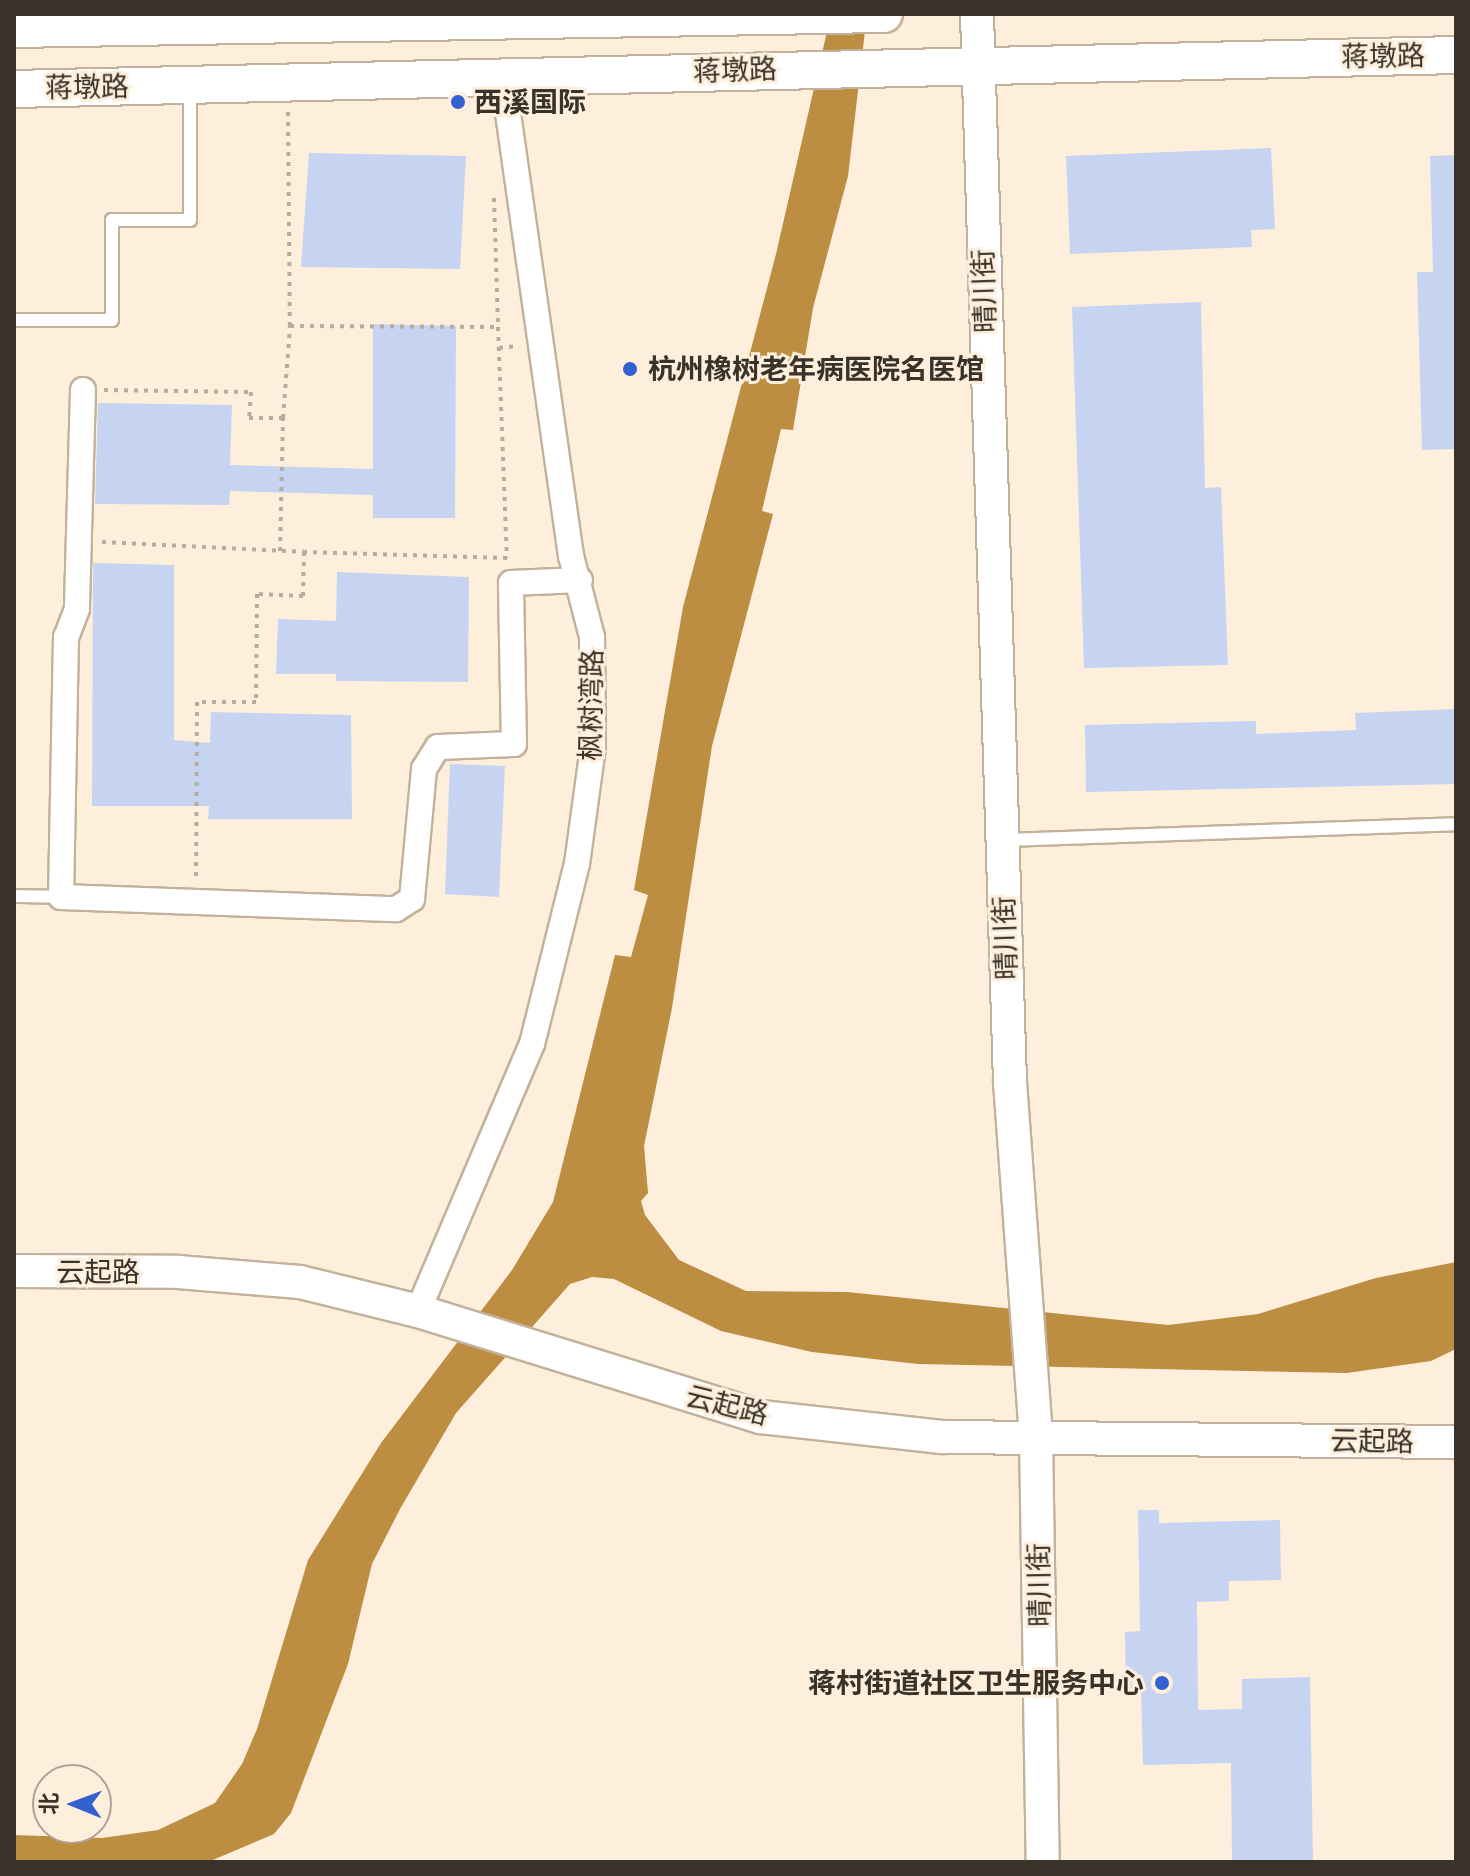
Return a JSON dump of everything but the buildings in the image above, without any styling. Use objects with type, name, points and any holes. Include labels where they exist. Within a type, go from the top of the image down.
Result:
[{"type":"main road","name":"蒋墩路","points":[[14,29],[884,14]]},
{"type":"main road","name":"蒋墩路","points":[[14,89],[917,64],[1456,55]]},
{"type":"street","name":"晴川街","points":[[977,14],[1010,1082],[1036,1436],[1043,1862]]},
{"type":"street","name":"枫树湾路","points":[[418,1311],[532,1044],[577,864],[593,747],[592,637],[580,580],[571,556],[503,76]]},
{"type":"street","points":[[83,390],[77,609],[66,637],[61,897],[196,898],[396,909],[412,899],[424,769],[438,747],[514,744],[511,583],[580,580]]},
{"type":"street","name":"云起路","points":[[14,1271],[178,1272],[300,1282],[418,1311],[529,1349],[761,1417],[942,1437],[1456,1442]]},
{"type":"lane","points":[[14,320],[112,320],[112,220],[190,220],[190,84]]},
{"type":"lane","points":[[1002,840],[1456,824]]},
{"type":"lane","points":[[14,896],[61,897]]},
{"type":"path","points":[[280,551],[283,418],[290,326],[288,81]]},
{"type":"path","points":[[79,541],[507,558],[494,189]]},
{"type":"path","points":[[290,326],[498,327]]},
{"type":"path","points":[[83,390],[251,392],[249,418],[283,418]]},
{"type":"path","points":[[196,898],[197,702],[256,702],[257,594],[303,596],[304,552]]},
{"type":"shaded area","points":[[831,14],[867,14],[848,176],[813,308],[793,430],[781,429],[762,511],[773,514],[712,746],[672,1008],[644,1146],[648,1193],[641,1201],[645,1215],[679,1260],[746,1291],[847,1292],[1168,1325],[1258,1314],[1376,1278],[1456,1262],[1456,1349],[1431,1361],[1347,1373],[918,1364],[812,1352],[721,1331],[614,1279],[592,1277],[570,1284],[456,1413],[400,1509],[372,1564],[348,1664],[291,1813],[274,1834],[208,1862],[14,1862],[14,1835],[32,1836],[32,1844],[112,1844],[112,1837],[158,1830],[215,1803],[242,1764],[257,1729],[308,1560],[381,1443],[512,1270],[553,1202],[615,955],[631,957],[648,895],[634,890],[683,607],[776,254]]},
{"type":"place","name":"西溪国际","points":[[458,102]]},
{"type":"place","name":"杭州橡树老年病医院名医馆","points":[[630,369]]},
{"type":"place","name":"蒋村街道社区卫生服务中心","points":[[1162,1683]]}]
